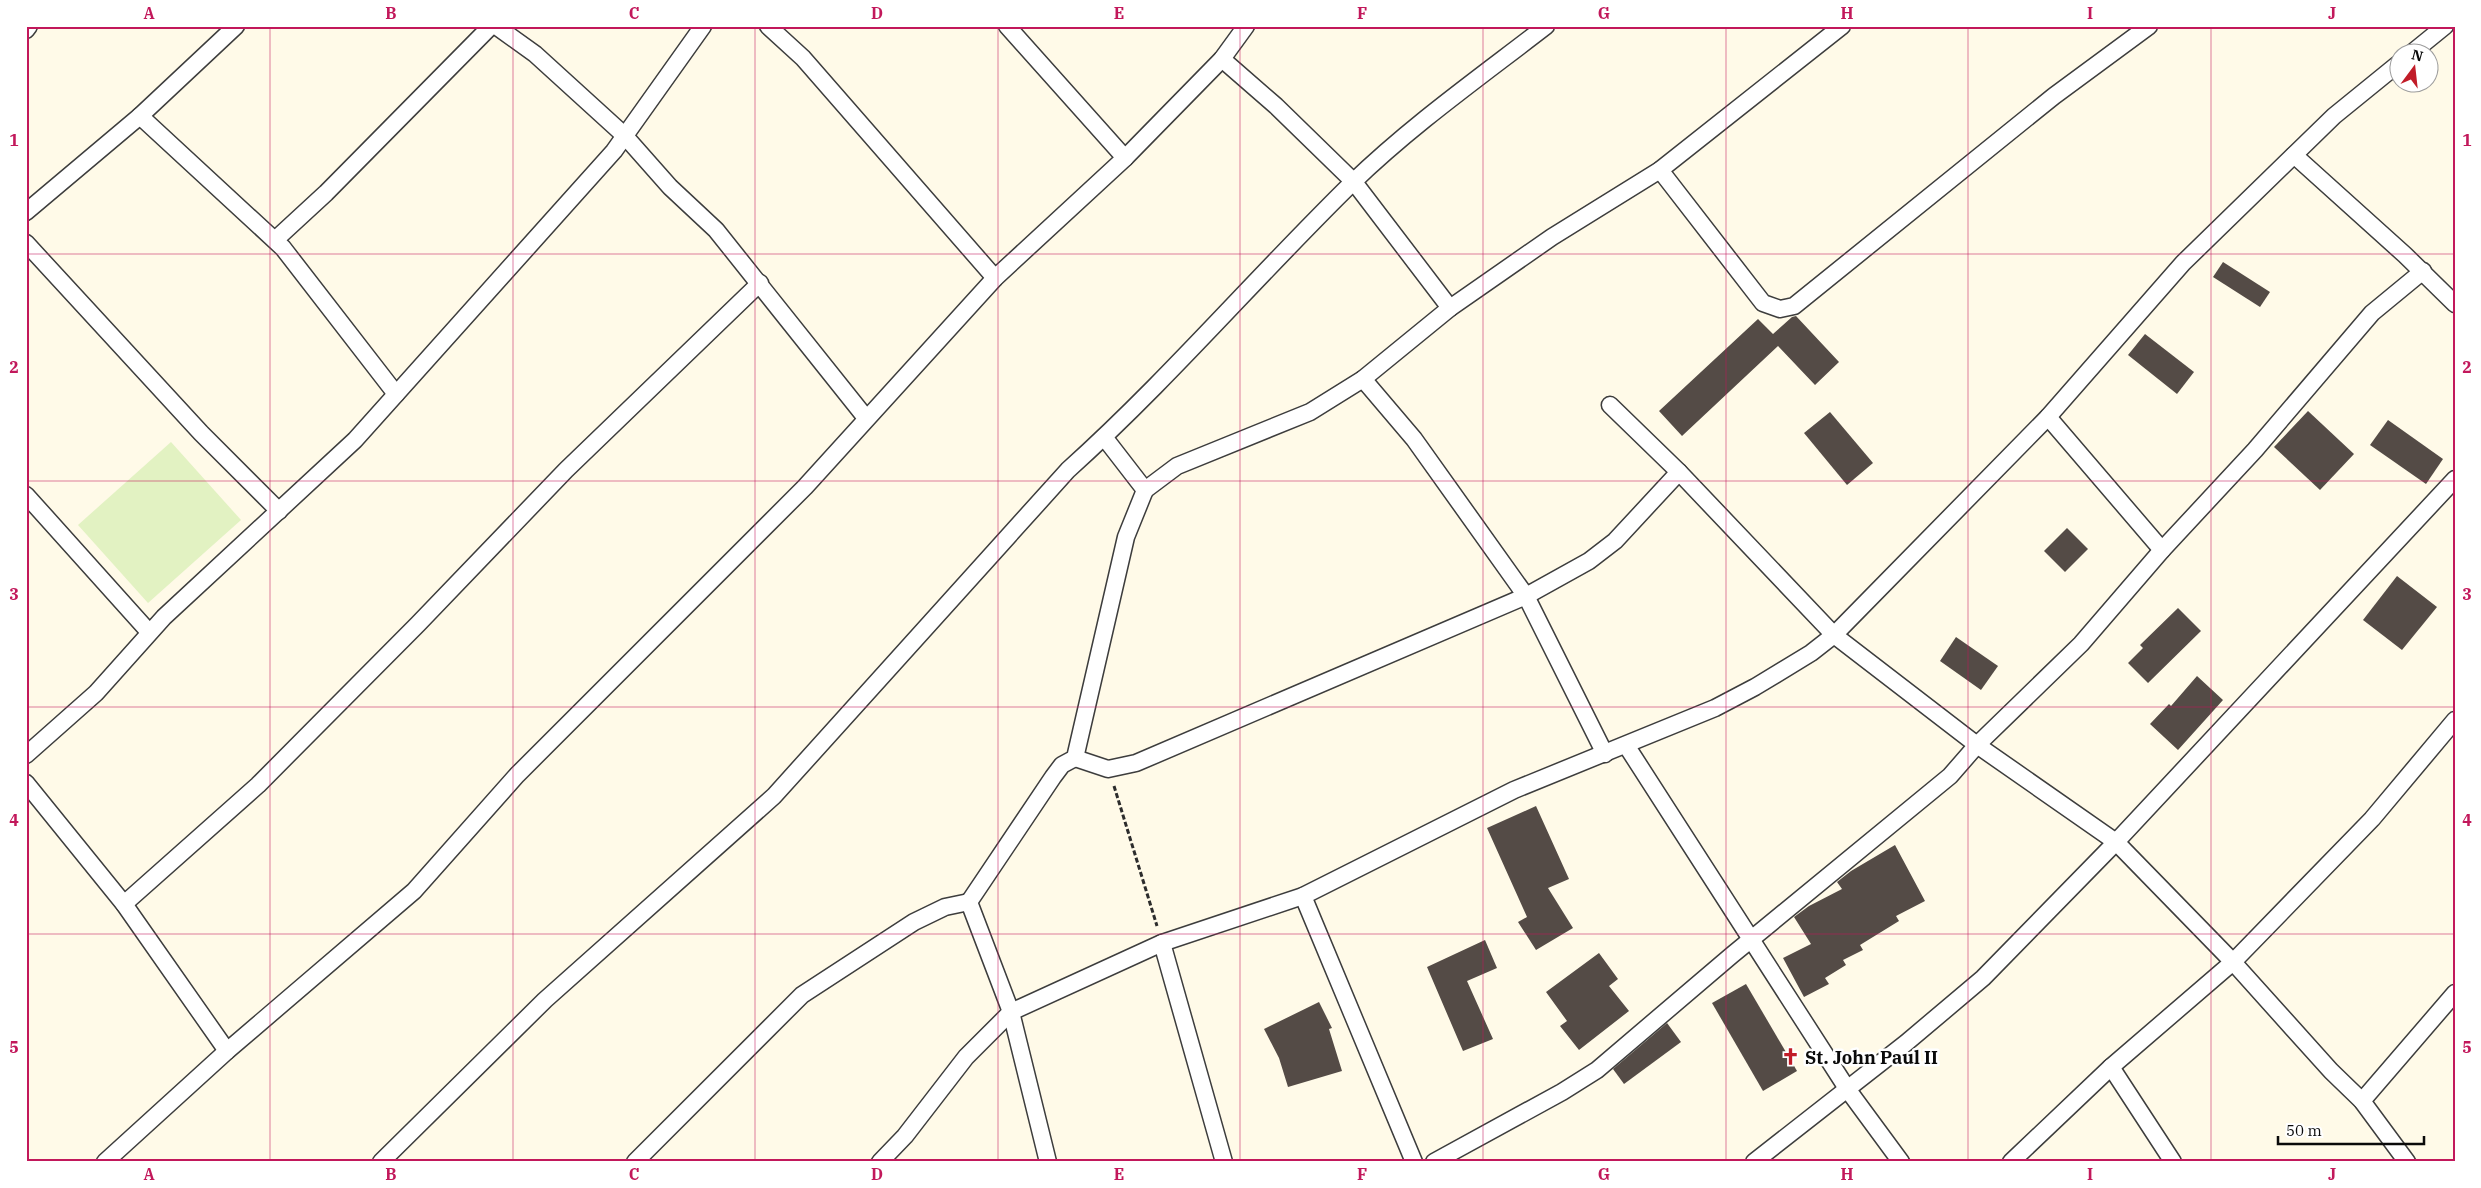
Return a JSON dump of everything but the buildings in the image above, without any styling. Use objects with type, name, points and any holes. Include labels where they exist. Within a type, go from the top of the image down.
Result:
[{"type":"street","points":[[26,30],[29,26]]},
{"type":"street","points":[[275,240],[326,193],[491,26]]},
{"type":"street","points":[[496,26],[535,54],[624,135],[670,187],[716,230],[866,418]]},
{"type":"street","points":[[26,755],[96,692],[149,632],[355,440],[614,151],[703,26]]},
{"type":"street","points":[[768,26],[803,58],[996,278]]},
{"type":"street","points":[[1007,26],[1125,158]]},
{"type":"street","points":[[381,1162],[545,1000],[774,796],[961,591],[1068,470],[1104,437],[1354,182],[1437,110],[1546,26]]},
{"type":"street","points":[[1076,758],[1126,537],[1145,490],[1177,466],[1310,412],[1363,379],[1450,308],[1552,237],[1660,170],[1842,26]]},
{"type":"street","points":[[1660,170],[1763,303],[1780,309],[1794,306],[2054,96],[2149,26]]},
{"type":"street","points":[[2425,42],[2445,26]]},
{"type":"street","points":[[26,212],[140,116],[228,28]]},
{"type":"street","points":[[105,1162],[227,1051],[414,890],[517,775],[805,487],[866,418],[996,278],[1125,158],[1222,59],[1240,29]]},
{"type":"street","points":[[1222,59],[1276,106],[1354,182],[1450,308]]},
{"type":"street","points":[[880,1162],[905,1136],[966,1057],[1011,1012],[1162,942],[1303,896],[1514,790],[1715,708],[1747,692],[1811,652],[1834,635],[2048,418],[2183,263],[2334,116],[2388,72]]},
{"type":"street","points":[[140,116],[284,248],[396,394]]},
{"type":"street","points":[[2294,155],[2423,271],[2455,304]]},
{"type":"street","points":[[26,243],[201,433],[279,511]]},
{"type":"street","points":[[1434,1162],[1562,1092],[1596,1070],[1950,776],[1978,744],[2080,644],[2162,550],[2256,450],[2372,313],[2423,271]]},
{"type":"street","points":[[124,904],[258,786],[566,470],[760,283]]},
{"type":"street","points":[[1363,379],[1414,440],[1526,596],[1605,754]]},
{"type":"street","points":[[1610,405],[1679,472],[1834,635],[1978,744],[2116,842],[2233,962],[2331,1071],[2362,1101],[2407,1162]]},
{"type":"street","points":[[2048,418],[2162,550]]},
{"type":"street","points":[[1104,437],[1145,490]]},
{"type":"street","points":[[1048,1162],[1011,1012],[969,902],[982,878],[1062,765],[1076,758],[1108,769],[1136,763],[1526,596],[1589,561],[1615,541],[1679,472]]},
{"type":"street","points":[[1754,1162],[1848,1090],[1983,978],[2116,842],[2455,479]]},
{"type":"street","points":[[26,495],[149,632]]},
{"type":"street","points":[[2011,1162],[2111,1067],[2233,962],[2372,819],[2455,720]]},
{"type":"street","points":[[1626,745],[1848,1090],[1901,1162]]},
{"type":"street","points":[[26,782],[124,904],[227,1051]]},
{"type":"street","points":[[1303,896],[1414,1162]]},
{"type":"street","points":[[635,1162],[802,995],[914,922],[945,907],[969,902]]},
{"type":"street","points":[[1162,942],[1224,1162]]},
{"type":"street","points":[[2362,1101],[2455,993]]},
{"type":"street","points":[[2111,1067],[2174,1162]]},
{"type":"path","points":[[1108,769],[1162,942]]},
{"type":"green space","points":[[171,442],[241,520],[148,603],[78,525]]},
{"type":"place","name":"St. John Paul II","points":[[1791,1057]]}]
